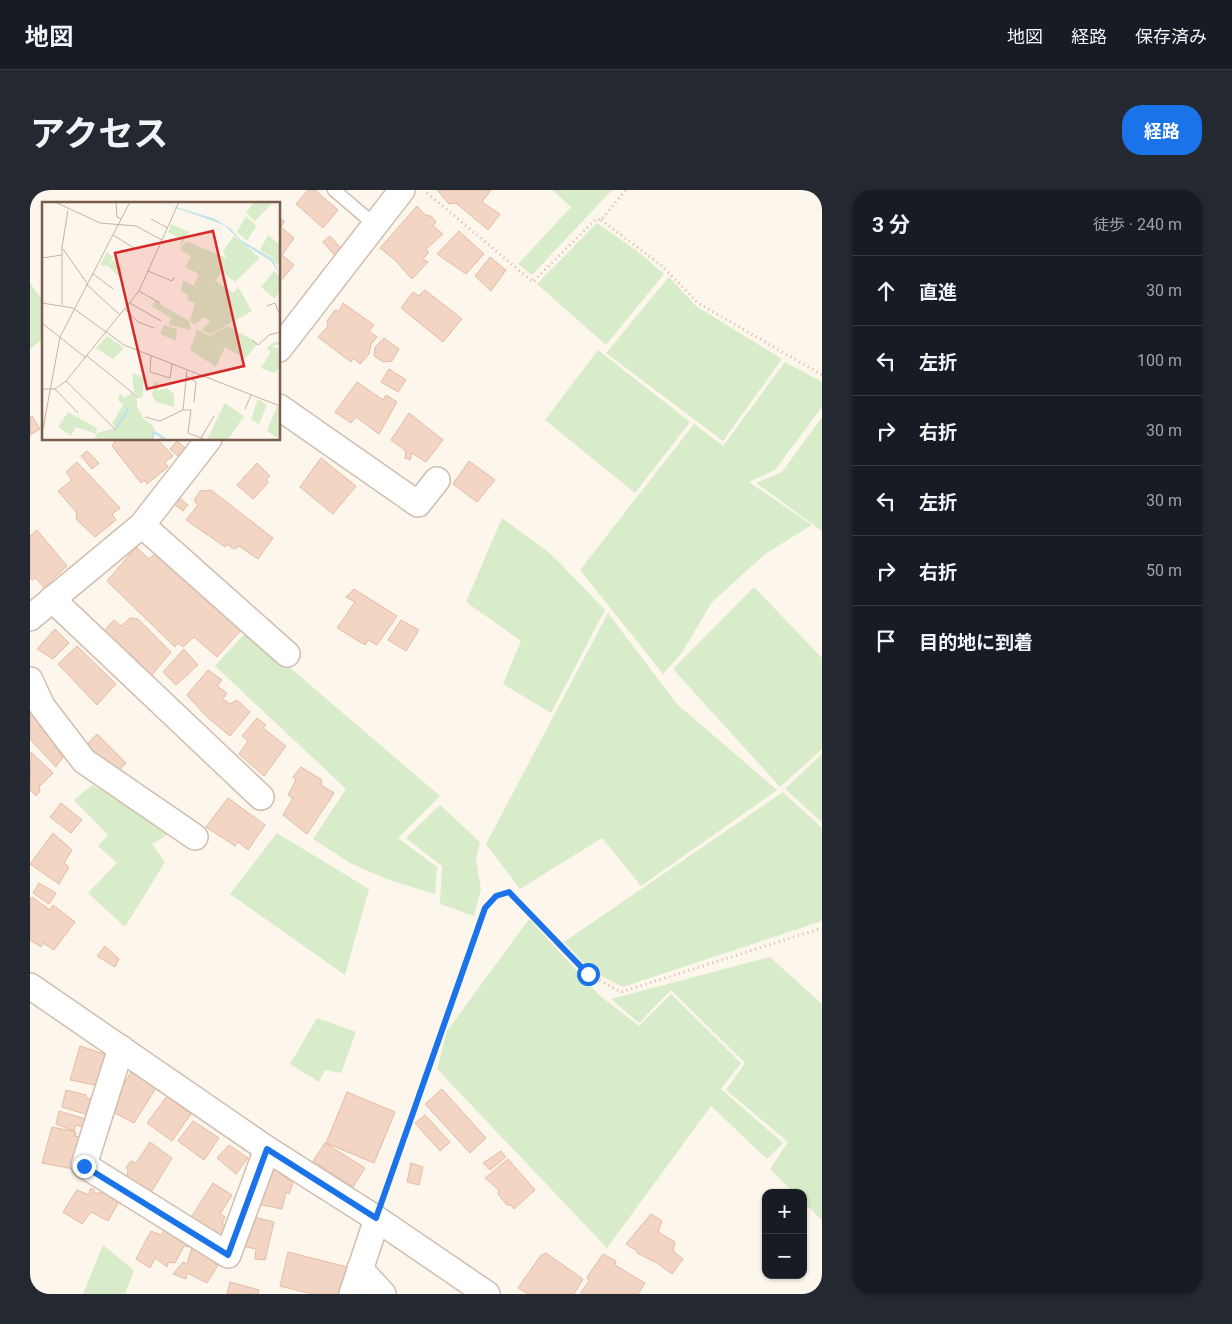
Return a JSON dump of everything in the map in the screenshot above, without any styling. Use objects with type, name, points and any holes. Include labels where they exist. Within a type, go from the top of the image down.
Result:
[{"type":"street","points":[[280,348],[402,190]]},
{"type":"street","points":[[280,408],[418,504],[436,480]]},
{"type":"street","points":[[30,618],[142,525],[208,440]]},
{"type":"street","points":[[142,525],[287,654]]},
{"type":"street","points":[[52,599],[261,797]]},
{"type":"street","points":[[30,680],[42,706],[84,761],[196,837]]},
{"type":"street","points":[[30,986],[267,1149],[376,1218],[487,1294]]},
{"type":"street","points":[[121,1048],[84,1166],[228,1255],[267,1149]]},
{"type":"street","points":[[352,1294],[376,1218]]},
{"type":"street","points":[[360,1269],[383,1294]]},
{"type":"lane","points":[[334,190],[374,226]]},
{"type":"path","points":[[423,190],[533,282],[596,219],[601,220],[661,265],[698,304],[822,375]]},
{"type":"path","points":[[601,220],[626,190]]},
{"type":"path","points":[[376,1218],[485,908],[496,896],[509,892],[588,974],[621,992],[822,928]]},
{"type":"green space","points":[[552,190],[612,190],[532,275],[518,264],[571,207]]},
{"type":"green space","points":[[597,223],[637,251],[664,274],[606,345],[537,284]]},
{"type":"green space","points":[[669,277],[696,306],[782,359],[723,441],[606,353]]},
{"type":"green space","points":[[30,283],[42,299],[42,340],[30,349]]},
{"type":"green space","points":[[598,350],[690,422],[635,493],[545,420]]},
{"type":"green space","points":[[785,362],[822,382],[822,407],[775,470],[749,482],[812,525],[765,554],[712,602],[681,654],[663,674],[580,570],[694,424],[723,446]]},
{"type":"green space","points":[[822,417],[822,531],[756,483],[782,472]]},
{"type":"green space","points":[[502,518],[551,554],[605,610],[551,713],[503,684],[521,641],[466,602]]},
{"type":"green space","points":[[754,587],[822,658],[822,749],[780,787],[673,669]]},
{"type":"green space","points":[[608,613],[677,704],[777,790],[641,886],[602,838],[520,889],[486,844]]},
{"type":"green space","points":[[247,631],[440,796],[398,838],[437,867],[435,894],[389,880],[352,864],[313,839],[346,789],[215,666]]},
{"type":"green space","points":[[822,754],[822,822],[785,789]]},
{"type":"green space","points":[[92,785],[167,822],[172,832],[152,844],[165,862],[125,927],[88,893],[117,863],[98,846],[108,835],[74,800]]},
{"type":"green space","points":[[783,792],[822,828],[822,921],[623,987],[591,971],[564,942]]},
{"type":"green space","points":[[440,805],[480,842],[476,860],[481,889],[474,916],[440,904],[442,866],[406,838]]},
{"type":"green space","points":[[277,833],[369,889],[345,975],[230,894]]},
{"type":"green space","points":[[529,919],[599,995],[639,1026],[671,994],[741,1063],[721,1089],[783,1143],[767,1159],[711,1106],[607,1248],[437,1069],[447,1031]]},
{"type":"green space","points":[[770,957],[822,1004],[822,1220],[807,1206],[807,1189],[790,1189],[770,1169],[788,1142],[726,1090],[745,1063],[671,990],[639,1023],[611,999]]},
{"type":"green space","points":[[317,1018],[356,1032],[341,1073],[325,1070],[319,1082],[290,1064]]},
{"type":"green space","points":[[103,1245],[134,1270],[125,1294],[83,1294]]},
{"type":"building","points":[[308,190],[315,190],[338,210],[323,228],[296,204]]},
{"type":"building","points":[[437,190],[491,190],[482,202],[500,214],[488,230],[456,203],[449,204]]},
{"type":"building","points":[[417,206],[425,215],[431,216],[436,222],[433,226],[443,234],[425,250],[429,252],[423,259],[428,262],[412,279],[395,260],[380,248]]},
{"type":"building","points":[[280,218],[284,221],[281,227],[294,238],[282,255],[294,265],[280,282]]},
{"type":"building","points":[[459,231],[484,254],[466,274],[437,254]]},
{"type":"building","points":[[330,236],[344,252],[337,258],[323,242]]},
{"type":"building","points":[[490,257],[506,270],[491,291],[475,276]]},
{"type":"building","points":[[425,290],[462,319],[443,342],[401,308],[413,292],[419,296]]},
{"type":"building","points":[[343,303],[374,325],[369,331],[377,337],[371,344],[369,354],[360,364],[353,358],[351,362],[318,337],[328,326],[327,321],[335,310],[339,311]]},
{"type":"building","points":[[384,338],[399,349],[392,361],[383,362],[374,356],[375,347]]},
{"type":"building","points":[[389,369],[406,380],[398,392],[381,382]]},
{"type":"building","points":[[357,382],[383,400],[386,395],[397,402],[379,434],[356,417],[351,423],[335,412]]},
{"type":"building","points":[[409,413],[443,440],[426,462],[412,453],[410,460],[405,458],[406,451],[391,440]]},
{"type":"building","points":[[32,416],[40,429],[30,435],[30,417]]},
{"type":"building","points":[[113,440],[158,440],[173,456],[165,462],[168,467],[147,484],[145,480],[141,483],[112,446],[115,442]]},
{"type":"building","points":[[177,441],[190,452],[182,460],[170,449]]},
{"type":"building","points":[[87,451],[99,463],[92,469],[81,456]]},
{"type":"building","points":[[321,458],[356,486],[333,514],[300,487]]},
{"type":"building","points":[[469,461],[495,480],[477,502],[453,484]]},
{"type":"building","points":[[77,462],[120,508],[112,514],[116,520],[95,537],[76,519],[77,513],[58,491],[72,480],[66,472]]},
{"type":"building","points":[[257,463],[270,476],[266,479],[268,483],[253,499],[237,485]]},
{"type":"building","points":[[211,490],[273,538],[258,559],[239,546],[234,549],[227,544],[225,547],[186,520],[198,505],[194,501],[200,491]]},
{"type":"building","points":[[178,497],[188,505],[183,511],[173,503]]},
{"type":"building","points":[[37,530],[67,566],[44,588],[36,578],[32,580],[30,578],[30,536]]},
{"type":"building","points":[[136,547],[149,559],[158,552],[243,628],[217,657],[194,637],[183,647],[178,643],[175,647],[107,581]]},
{"type":"building","points":[[354,589],[397,616],[377,645],[368,640],[365,645],[337,628],[355,602],[346,597]]},
{"type":"building","points":[[130,618],[138,619],[171,652],[146,682],[103,632],[114,620],[121,626]]},
{"type":"building","points":[[401,620],[419,630],[406,651],[388,640]]},
{"type":"building","points":[[55,629],[69,643],[53,659],[37,649]]},
{"type":"building","points":[[77,646],[116,684],[97,705],[58,664]]},
{"type":"building","points":[[184,649],[198,665],[176,685],[163,672]]},
{"type":"building","points":[[208,670],[222,680],[217,686],[227,693],[223,699],[230,704],[237,700],[250,712],[230,736],[206,716],[187,695]]},
{"type":"building","points":[[30,705],[40,723],[40,729],[51,738],[63,757],[56,767],[30,739]]},
{"type":"building","points":[[257,718],[266,725],[263,728],[286,746],[264,776],[239,754],[248,741],[242,736]]},
{"type":"building","points":[[97,734],[126,763],[116,774],[85,746]]},
{"type":"building","points":[[31,752],[53,773],[39,787],[40,791],[36,796],[30,790]]},
{"type":"building","points":[[301,767],[322,780],[321,785],[334,793],[307,834],[283,815],[293,798],[288,795],[296,780],[293,777]]},
{"type":"building","points":[[228,798],[265,825],[248,850],[238,842],[235,846],[206,827]]},
{"type":"building","points":[[61,803],[82,820],[71,833],[50,817]]},
{"type":"building","points":[[53,833],[72,850],[64,863],[69,867],[59,884],[30,864]]},
{"type":"building","points":[[39,883],[56,893],[49,904],[33,893]]},
{"type":"building","points":[[32,897],[50,910],[53,905],[75,922],[54,950],[43,943],[41,947],[30,940],[30,900]]},
{"type":"building","points":[[105,946],[119,959],[115,967],[97,956]]},
{"type":"building","points":[[80,1046],[107,1055],[100,1086],[70,1080]]},
{"type":"building","points":[[131,1072],[156,1088],[134,1123],[111,1111]]},
{"type":"building","points":[[442,1089],[486,1138],[470,1153],[425,1104]]},
{"type":"building","points":[[66,1090],[86,1095],[86,1098],[92,1099],[88,1115],[62,1107]]},
{"type":"building","points":[[347,1092],[395,1112],[374,1163],[326,1143]]},
{"type":"building","points":[[167,1096],[191,1114],[172,1141],[147,1123]]},
{"type":"building","points":[[59,1111],[86,1119],[83,1127],[76,1125],[74,1131],[56,1124]]},
{"type":"building","points":[[425,1115],[450,1142],[440,1151],[415,1123]]},
{"type":"building","points":[[193,1121],[219,1138],[204,1160],[178,1141]]},
{"type":"building","points":[[52,1127],[76,1132],[75,1136],[80,1137],[73,1169],[42,1163]]},
{"type":"building","points":[[150,1142],[172,1158],[150,1194],[146,1193],[146,1189],[127,1177],[128,1170],[126,1167],[131,1161],[136,1163]]},
{"type":"building","points":[[325,1143],[365,1168],[353,1187],[313,1161]]},
{"type":"building","points":[[229,1145],[248,1158],[236,1174],[217,1158]]},
{"type":"building","points":[[501,1151],[506,1157],[490,1170],[483,1163]]},
{"type":"building","points":[[508,1159],[535,1190],[514,1209],[511,1205],[507,1205],[498,1194],[499,1190],[485,1178]]},
{"type":"building","points":[[411,1163],[423,1167],[419,1185],[407,1182]]},
{"type":"building","points":[[268,1164],[293,1183],[289,1194],[286,1192],[282,1209],[258,1204]]},
{"type":"building","points":[[213,1183],[232,1195],[220,1214],[225,1217],[222,1223],[228,1227],[221,1238],[190,1219]]},
{"type":"building","points":[[103,1188],[120,1200],[108,1221],[91,1212],[82,1224],[63,1212],[77,1190],[89,1195],[90,1189],[94,1189],[94,1193],[102,1193]]},
{"type":"building","points":[[651,1214],[662,1221],[658,1232],[675,1242],[673,1251],[683,1259],[672,1274],[657,1263],[637,1253],[637,1251],[626,1244]]},
{"type":"building","points":[[250,1216],[274,1222],[265,1260],[255,1259],[256,1249],[242,1246]]},
{"type":"building","points":[[171,1230],[190,1242],[189,1247],[184,1246],[175,1263],[168,1262],[167,1267],[155,1258],[150,1268],[136,1259],[151,1231],[161,1235],[164,1231]]},
{"type":"building","points":[[193,1244],[217,1258],[215,1264],[218,1265],[207,1283],[187,1273],[186,1279],[173,1274],[183,1262],[187,1264]]},
{"type":"building","points":[[288,1252],[347,1267],[340,1294],[312,1294],[280,1286]]},
{"type":"building","points":[[546,1253],[583,1279],[574,1294],[528,1294],[518,1288],[541,1255]]},
{"type":"building","points":[[603,1254],[616,1261],[615,1265],[645,1283],[638,1294],[580,1294],[589,1281],[587,1277]]},
{"type":"building","points":[[230,1282],[259,1290],[258,1294],[227,1294]]},
{"type":"route","points":[[84,1166],[228,1255],[267,1149],[376,1218],[485,908],[496,896],[509,892],[588,974]]}]
